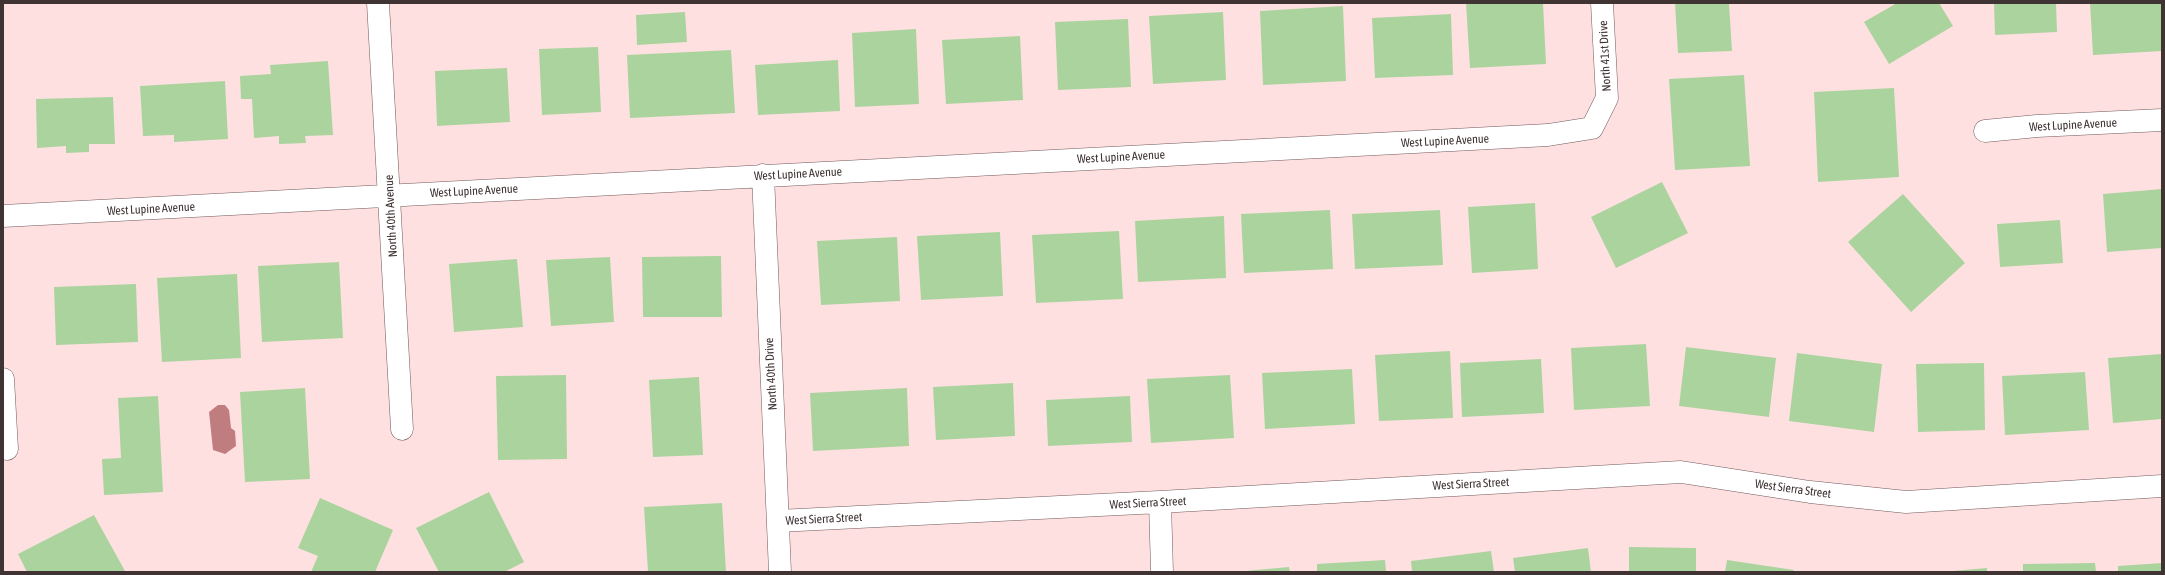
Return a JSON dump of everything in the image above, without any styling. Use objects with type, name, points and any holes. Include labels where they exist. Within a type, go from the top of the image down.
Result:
[{"type":"street","name":"North 40th Avenue","points":[[378,3],[402,430]]},
{"type":"street","name":"North 41st Drive","points":[[1592,128],[1607,98],[1602,3]]},
{"type":"street","name":"West Lupine Avenue","points":[[1984,131],[2037,126],[2162,120]]},
{"type":"street","name":"West Lupine Avenue","points":[[3,216],[1548,135],[1592,128]]},
{"type":"street","name":"North 40th Drive","points":[[763,176],[780,572]]},
{"type":"street","points":[[3,378],[7,449]]},
{"type":"street","name":"West Sierra Street","points":[[778,522],[1681,472],[1810,492],[1906,502],[2162,486]]},
{"type":"street","points":[[1160,502],[1162,572]]},
{"type":"shaded area","points":[[218,405],[225,405],[229,410],[231,428],[235,431],[236,446],[225,454],[213,450],[209,412]]},
{"type":"building","points":[[1466,3],[1543,3],[1546,64],[1470,68]]},
{"type":"building","points":[[1675,3],[1729,3],[1732,51],[1678,53]]},
{"type":"building","points":[[1897,3],[1939,3],[1953,26],[1889,64],[1864,22]]},
{"type":"building","points":[[1994,3],[2056,3],[2057,32],[1995,35]]},
{"type":"building","points":[[2090,3],[2161,3],[2162,51],[2093,55]]},
{"type":"building","points":[[1343,6],[1346,81],[1263,85],[1260,11]]},
{"type":"building","points":[[685,12],[687,42],[637,45],[636,15]]},
{"type":"building","points":[[1223,12],[1226,80],[1153,84],[1149,16]]},
{"type":"building","points":[[1451,14],[1453,75],[1375,78],[1372,18]]},
{"type":"building","points":[[1128,19],[1131,87],[1058,90],[1055,22]]},
{"type":"building","points":[[916,29],[919,104],[855,107],[852,33]]},
{"type":"building","points":[[1020,36],[1023,100],[946,104],[942,40]]},
{"type":"building","points":[[598,47],[601,112],[542,115],[539,49]]},
{"type":"building","points":[[731,50],[735,113],[630,118],[627,55]]},
{"type":"building","points":[[838,60],[840,111],[758,115],[755,65]]},
{"type":"building","points":[[328,61],[333,135],[305,136],[306,143],[279,144],[279,136],[254,138],[252,99],[241,99],[240,76],[271,74],[270,65]]},
{"type":"building","points":[[507,68],[510,122],[437,126],[435,71]]},
{"type":"building","points":[[1744,75],[1750,166],[1675,170],[1669,79]]},
{"type":"building","points":[[225,81],[228,139],[174,142],[174,135],[143,136],[140,86]]},
{"type":"building","points":[[1894,88],[1899,177],[1818,182],[1814,92]]},
{"type":"building","points":[[113,97],[115,144],[89,144],[89,152],[66,153],[66,146],[37,148],[36,99]]},
{"type":"building","points":[[1662,182],[1688,233],[1616,268],[1591,217]]},
{"type":"building","points":[[2162,189],[2162,248],[2107,252],[2103,194]]},
{"type":"building","points":[[1903,194],[1965,263],[1911,312],[1848,242]]},
{"type":"building","points":[[1535,203],[1538,269],[1472,273],[1468,207]]},
{"type":"building","points":[[1330,210],[1333,269],[1244,273],[1241,214]]},
{"type":"building","points":[[1440,210],[1443,265],[1355,269],[1352,214]]},
{"type":"building","points":[[1224,216],[1226,278],[1138,282],[1135,221]]},
{"type":"building","points":[[2060,220],[2063,263],[2000,267],[1997,224]]},
{"type":"building","points":[[1119,231],[1123,299],[1036,303],[1032,235]]},
{"type":"building","points":[[1000,232],[1003,296],[921,300],[917,236]]},
{"type":"building","points":[[897,237],[900,301],[821,305],[817,241]]},
{"type":"building","points":[[721,256],[722,317],[643,317],[642,257]]},
{"type":"building","points":[[610,257],[614,322],[551,326],[546,260]]},
{"type":"building","points":[[517,259],[523,327],[454,332],[449,264]]},
{"type":"building","points":[[339,262],[343,338],[262,342],[258,266]]},
{"type":"building","points":[[237,274],[241,358],[162,362],[157,278]]},
{"type":"building","points":[[136,284],[138,342],[56,345],[54,287]]},
{"type":"building","points":[[1646,344],[1650,406],[1574,410],[1571,348]]},
{"type":"building","points":[[1686,347],[1776,358],[1769,417],[1679,406]]},
{"type":"building","points":[[1450,351],[1453,418],[1379,421],[1375,355]]},
{"type":"building","points":[[1797,353],[1882,364],[1874,432],[1789,421]]},
{"type":"building","points":[[2162,354],[2162,419],[2113,423],[2108,358]]},
{"type":"building","points":[[1541,359],[1544,413],[1462,417],[1460,363]]},
{"type":"building","points":[[1984,363],[1985,430],[1918,432],[1916,364]]},
{"type":"building","points":[[1352,369],[1355,424],[1265,429],[1262,373]]},
{"type":"building","points":[[2085,372],[2089,430],[2005,435],[2002,376]]},
{"type":"building","points":[[566,375],[567,459],[498,460],[496,376]]},
{"type":"building","points":[[1230,375],[1234,438],[1151,443],[1147,379]]},
{"type":"building","points":[[699,377],[703,455],[653,457],[649,380]]},
{"type":"building","points":[[1013,383],[1015,436],[936,440],[933,387]]},
{"type":"building","points":[[305,388],[310,479],[245,482],[240,392]]},
{"type":"building","points":[[907,388],[909,446],[813,451],[810,393]]},
{"type":"building","points":[[158,396],[163,492],[104,495],[102,459],[121,458],[118,398]]},
{"type":"building","points":[[1130,396],[1132,442],[1048,446],[1046,400]]},
{"type":"building","points":[[489,492],[524,562],[504,572],[439,572],[416,528]]},
{"type":"building","points":[[320,498],[393,530],[375,572],[311,572],[318,556],[298,548]]},
{"type":"building","points":[[722,503],[726,572],[648,572],[644,507]]},
{"type":"building","points":[[94,515],[125,571],[27,572],[18,554]]},
{"type":"building","points":[[1629,547],[1696,548],[1696,572],[1629,572]]},
{"type":"building","points":[[1588,548],[1591,572],[1515,572],[1513,558]]},
{"type":"building","points":[[1491,551],[1494,572],[1412,572],[1411,561]]},
{"type":"building","points":[[1385,560],[1386,572],[1317,572],[1317,564]]},
{"type":"building","points":[[1727,560],[1794,570],[1793,572],[1725,572]]},
{"type":"building","points":[[2095,563],[2096,572],[2023,572],[2023,564]]},
{"type":"building","points":[[2162,563],[2162,572],[2118,572],[2118,566]]},
{"type":"building","points":[[1289,567],[1290,572],[1245,572],[1245,571]]},
{"type":"building","points":[[1987,568],[1987,572],[1952,572],[1952,571]]}]
